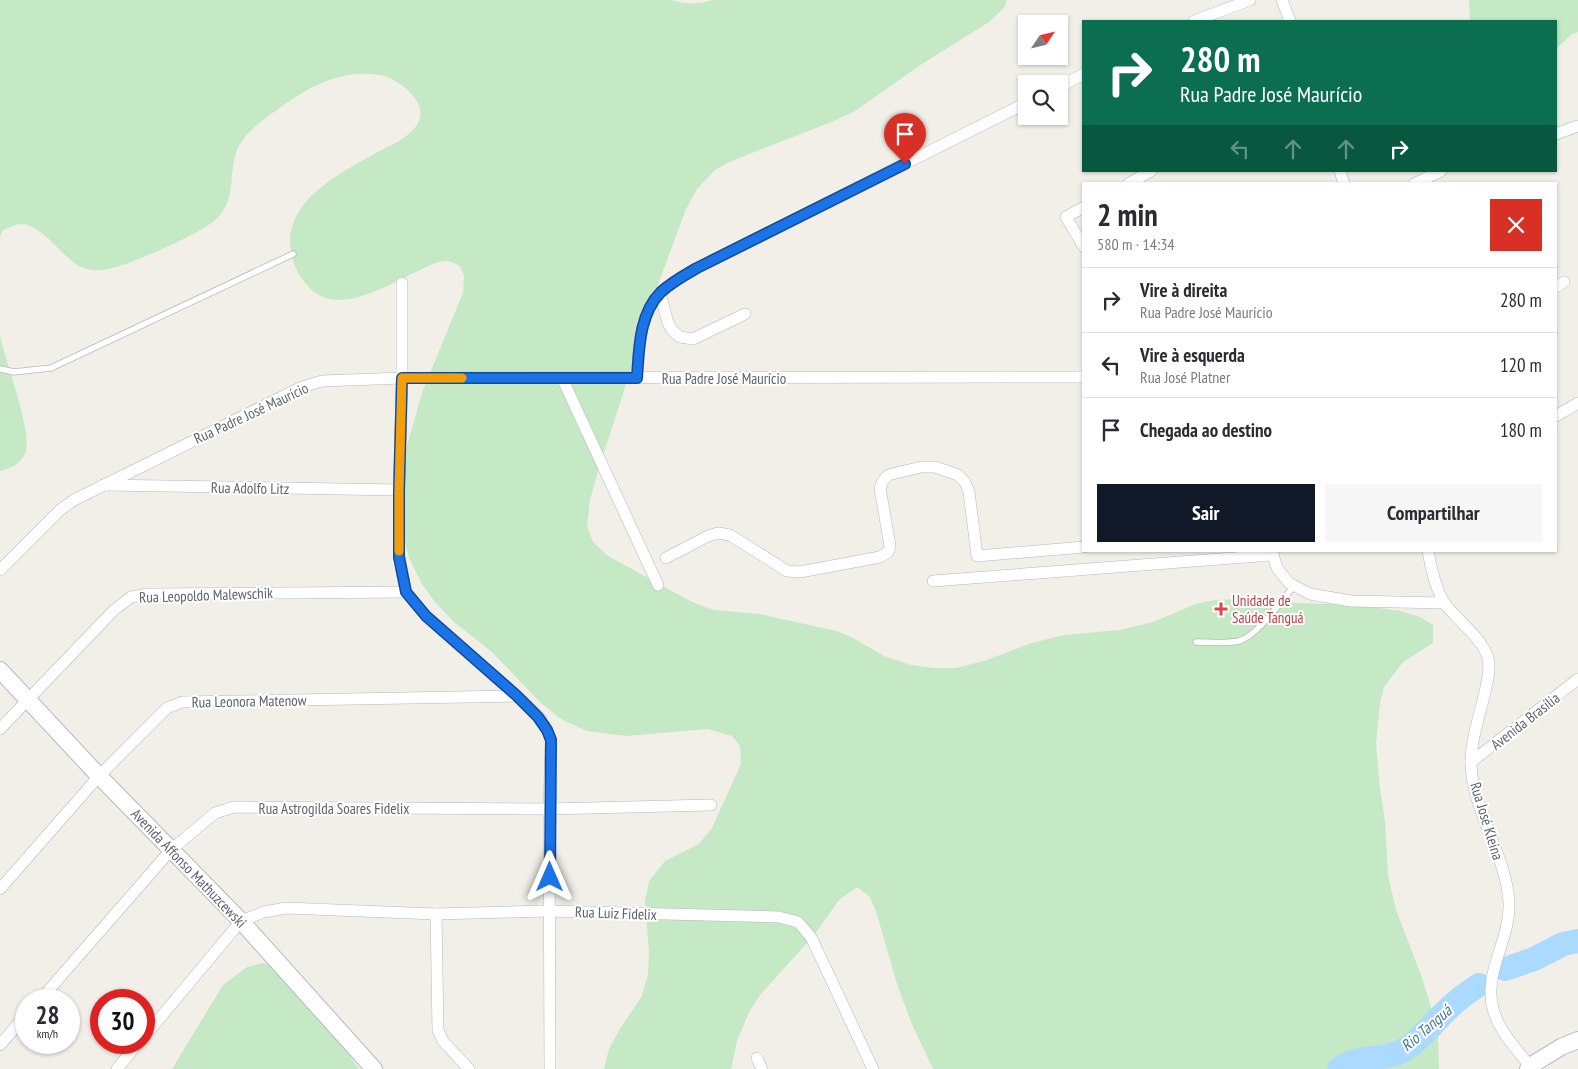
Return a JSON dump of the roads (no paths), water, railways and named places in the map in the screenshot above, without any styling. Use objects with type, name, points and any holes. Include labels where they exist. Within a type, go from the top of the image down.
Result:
[{"type":"street","points":[[1197,20],[1250,0]]},
{"type":"street","points":[[1282,0],[1290,20]]},
{"type":"street","points":[[1068,82],[1082,75]]},
{"type":"street","points":[[637,378],[640,338],[645,318],[660,293],[670,285],[697,268],[1018,107]]},
{"type":"street","points":[[1557,134],[1578,126]]},
{"type":"street","points":[[1132,182],[1149,172]]},
{"type":"street","points":[[1418,182],[1439,172]]},
{"type":"street","points":[[1082,208],[1066,216],[1082,244]]},
{"type":"street","points":[[402,283],[399,557],[406,592],[426,616],[517,696],[538,717],[551,740],[550,1069]]},
{"type":"street","points":[[660,293],[668,322],[672,330],[680,337],[693,339],[745,314]]},
{"type":"street","name":"Rua Padre José Maurício","points":[[0,570],[60,510],[74,500],[302,387],[322,381],[402,378],[1082,376]]},
{"type":"street","points":[[562,378],[658,585]]},
{"type":"street","points":[[1557,415],[1578,403]]},
{"type":"street","points":[[666,558],[708,536],[718,533],[730,536],[788,571],[800,572],[880,557],[888,552],[890,546],[880,488],[883,481],[888,475],[922,467],[935,467],[950,472],[958,475],[966,482],[977,556],[1082,547]]},
{"type":"street","name":"Rua Adolfo Litz","points":[[101,485],[399,490]]},
{"type":"street","name":"Rua José Kleina","points":[[1428,552],[1430,565],[1444,604],[1480,643],[1488,657],[1489,672],[1476,729],[1471,762],[1475,789],[1505,881],[1509,902],[1507,924],[1490,990],[1493,1010],[1502,1029],[1529,1068]]},
{"type":"street","points":[[933,581],[1272,553],[1277,568],[1294,586],[1310,594],[1351,601],[1444,604]]},
{"type":"street","name":"Rua Leopoldo Malewschik","points":[[0,729],[114,610],[131,597],[149,594],[406,592]]},
{"type":"street","name":"Avenida Affonso Mathuzcewski","points":[[0,670],[99,776],[241,921],[374,1069]]},
{"type":"street","name":"Avenida Brasília","points":[[1471,762],[1578,679]]},
{"type":"street","name":"Rua Leonora Matenow","points":[[0,889],[99,776],[167,708],[182,702],[517,696]]},
{"type":"street","name":"Rua Astrogilda Soares Fidelix","points":[[50,989],[171,850],[215,813],[234,807],[550,809],[711,805]]},
{"type":"street","name":"Rua Luiz Fidelix","points":[[241,921],[264,912],[286,908],[436,914],[550,911],[779,917],[798,922],[811,938],[873,1069]]},
{"type":"street","points":[[436,914],[438,1030],[443,1041],[469,1069]]},
{"type":"street","points":[[155,1024],[241,921]]},
{"type":"street","points":[[0,1045],[15,1028]]},
{"type":"street","points":[[1529,1068],[1561,1047],[1578,1040]]},
{"type":"street","points":[[117,1069],[129,1054]]},
{"type":"lane","points":[[0,370],[14,372],[51,368],[293,254]]},
{"type":"lane","points":[[1196,642],[1225,642],[1246,638],[1294,586]]},
{"type":"waterway","name":"Rio Tanguá","points":[[1505,969],[1534,959],[1563,944],[1578,941]]},
{"type":"waterway","name":"Rio Tanguá","points":[[1339,1069],[1356,1061],[1387,1056],[1409,1047],[1455,1002],[1479,985]]},
{"type":"place","name":"Unidade de Saúde Tanguá","points":[[1221,609]]}]
